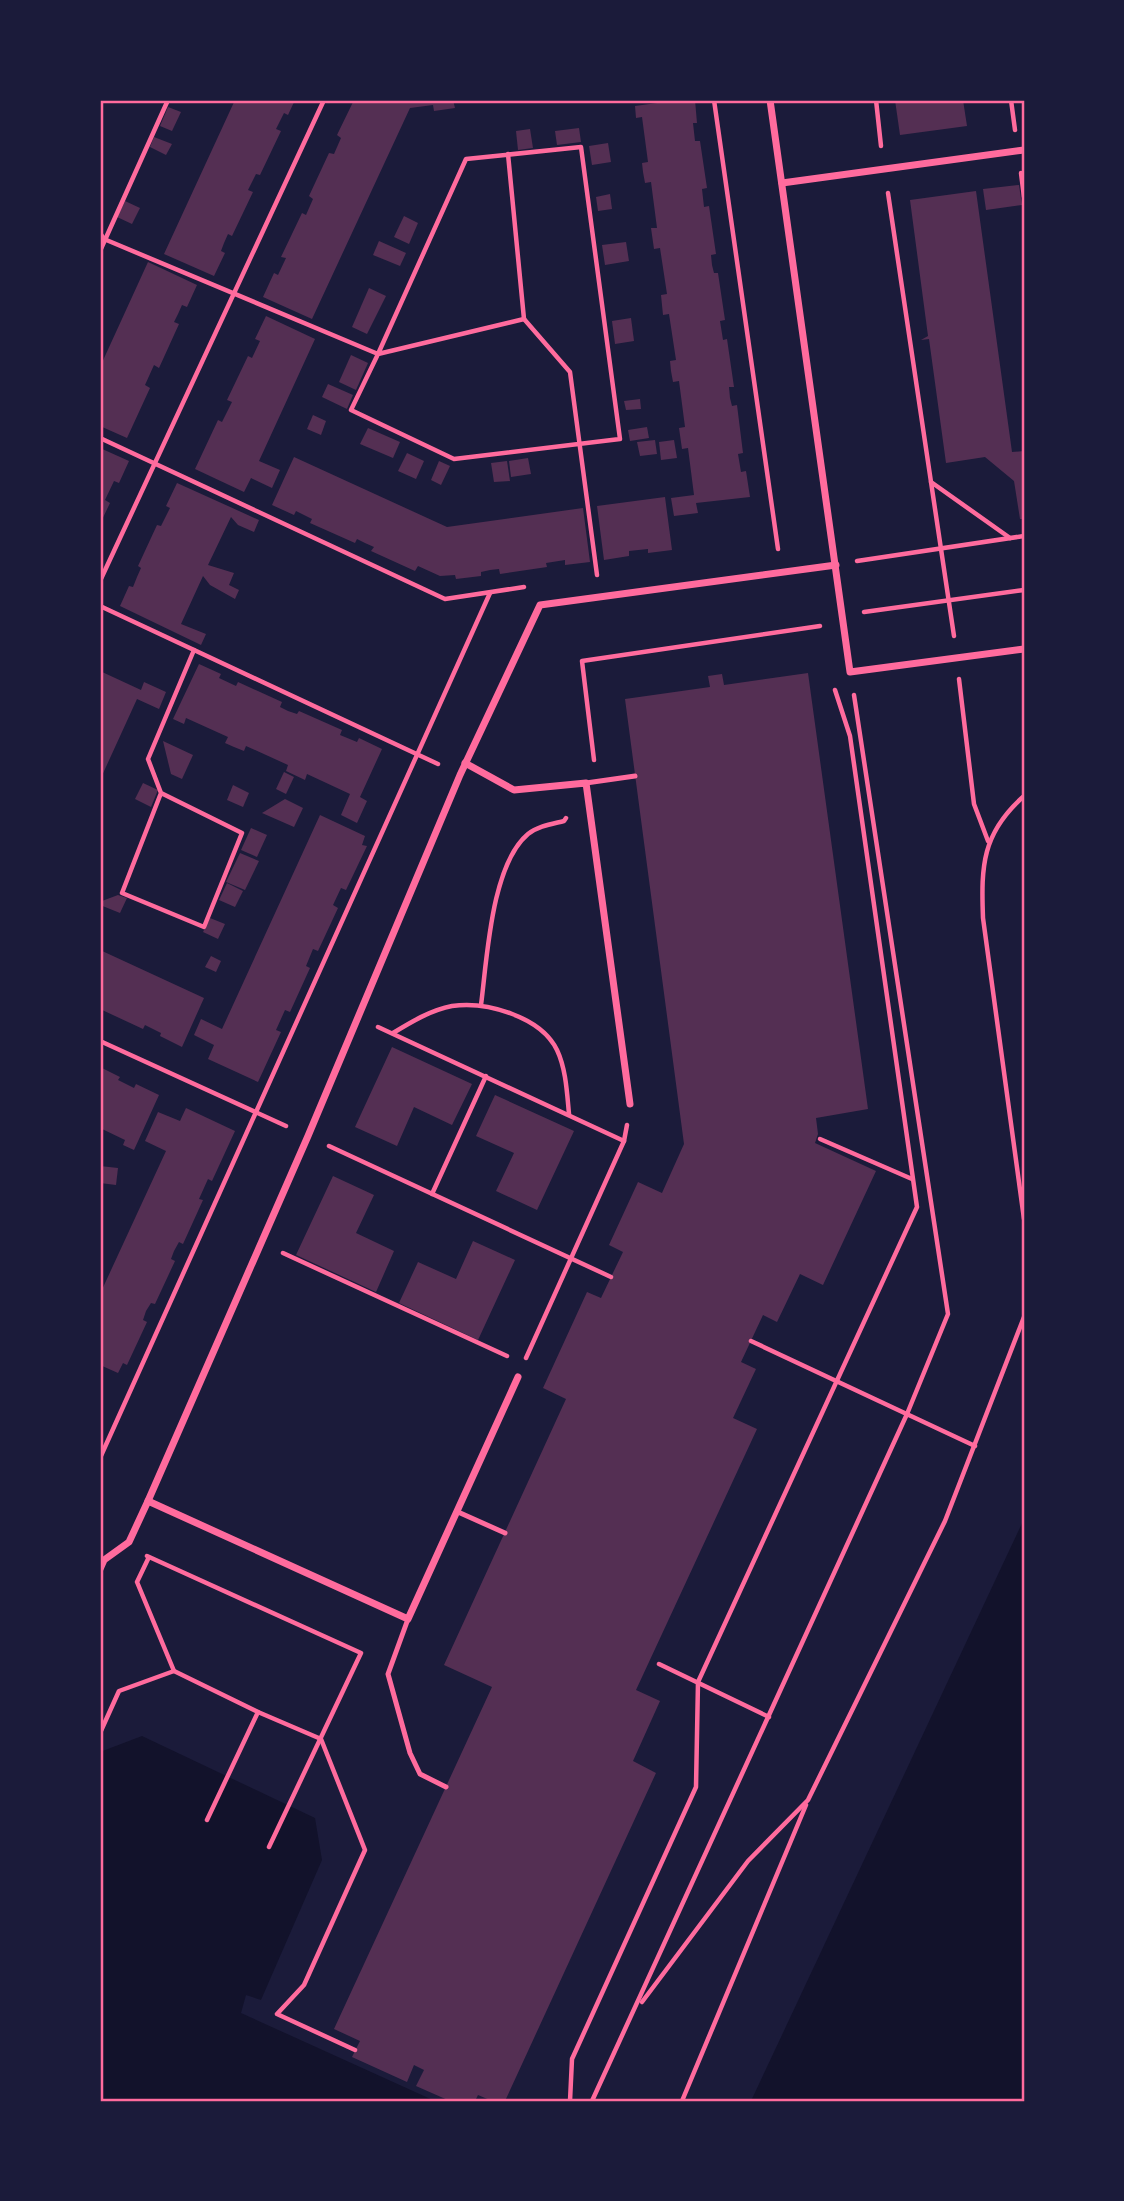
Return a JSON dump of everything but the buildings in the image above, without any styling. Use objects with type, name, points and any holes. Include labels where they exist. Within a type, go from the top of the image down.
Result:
[{"type":"street","points":[[770,100],[850,672],[1024,649]]},
{"type":"street","points":[[782,183],[1024,150]]},
{"type":"street","points":[[100,1569],[104,1560],[129,1542],[148,1501],[308,1136],[465,763],[540,605],[836,565]]},
{"type":"street","points":[[465,763],[514,790],[586,783],[630,1104]]},
{"type":"street","points":[[148,1501],[408,1619],[518,1377]]},
{"type":"lane","points":[[586,783],[635,776]]},
{"type":"lane","points":[[458,1512],[505,1533]]},
{"type":"lane","points":[[408,1619],[388,1674],[410,1753],[420,1774],[446,1787]]},
{"type":"path","points":[[100,251],[168,100]]},
{"type":"path","points":[[100,581],[230,295],[324,100]]},
{"type":"path","points":[[715,100],[780,548],[767,550]]},
{"type":"path","points":[[876,100],[884,170],[957,657],[974,804],[988,841]]},
{"type":"path","points":[[581,147],[621,439],[454,459],[351,410],[378,354],[466,159],[581,147]]},
{"type":"path","points":[[508,154],[524,319],[570,372],[597,576]]},
{"type":"path","points":[[100,233],[104,239],[230,295],[378,354],[524,319]]},
{"type":"path","points":[[100,438],[155,461],[445,599],[530,586]]},
{"type":"path","points":[[931,482],[1010,538]]},
{"type":"path","points":[[836,565],[1024,536]]},
{"type":"path","points":[[584,578],[610,574]]},
{"type":"path","points":[[842,615],[1024,590]]},
{"type":"path","points":[[100,1458],[258,1113],[490,592]]},
{"type":"path","points":[[100,606],[460,775]]},
{"type":"path","points":[[161,793],[122,893],[204,927],[242,833],[161,793],[148,760],[194,650]]},
{"type":"path","points":[[592,2101],[907,1413],[948,1314],[850,672]]},
{"type":"path","points":[[570,2101],[572,2059],[696,1787],[698,1682],[917,1207],[850,736],[835,688]]},
{"type":"path","points":[[1024,796],[1008,810],[988,841],[982,874],[983,918],[1024,1219]]},
{"type":"path","points":[[393,1034],[418,1018],[451,1006],[481,1005],[519,1017],[546,1034],[557,1050],[564,1073],[569,1115]]},
{"type":"path","points":[[358,1017],[624,1141]]},
{"type":"path","points":[[100,1041],[611,1277]]},
{"type":"path","points":[[432,1194],[486,1076]]},
{"type":"path","points":[[524,1363],[624,1141],[630,1104]]},
{"type":"path","points":[[820,1139],[913,1179]]},
{"type":"path","points":[[260,1243],[511,1358]]},
{"type":"path","points":[[682,2101],[808,1800],[945,1521],[1024,1317]]},
{"type":"path","points":[[751,1341],[975,1446]]},
{"type":"path","points":[[124,1546],[361,1653],[269,1847]]},
{"type":"path","points":[[149,1557],[137,1581],[174,1671],[321,1739],[365,1850],[304,1984],[277,2014],[355,2050]]},
{"type":"path","points":[[659,1664],[769,1717]]},
{"type":"path","points":[[100,1733],[119,1691],[174,1671]]},
{"type":"path","points":[[207,1820],[258,1712]]},
{"type":"path","points":[[635,2011],[748,1861],[808,1800]]},
{"type":"shaded area","points":[[1024,1519],[1024,2101],[751,2101]]},
{"type":"shaded area","points":[[142,1736],[315,1818],[322,1860],[261,2000],[246,1995],[241,2013],[435,2101],[100,2101],[100,1752]]}]
